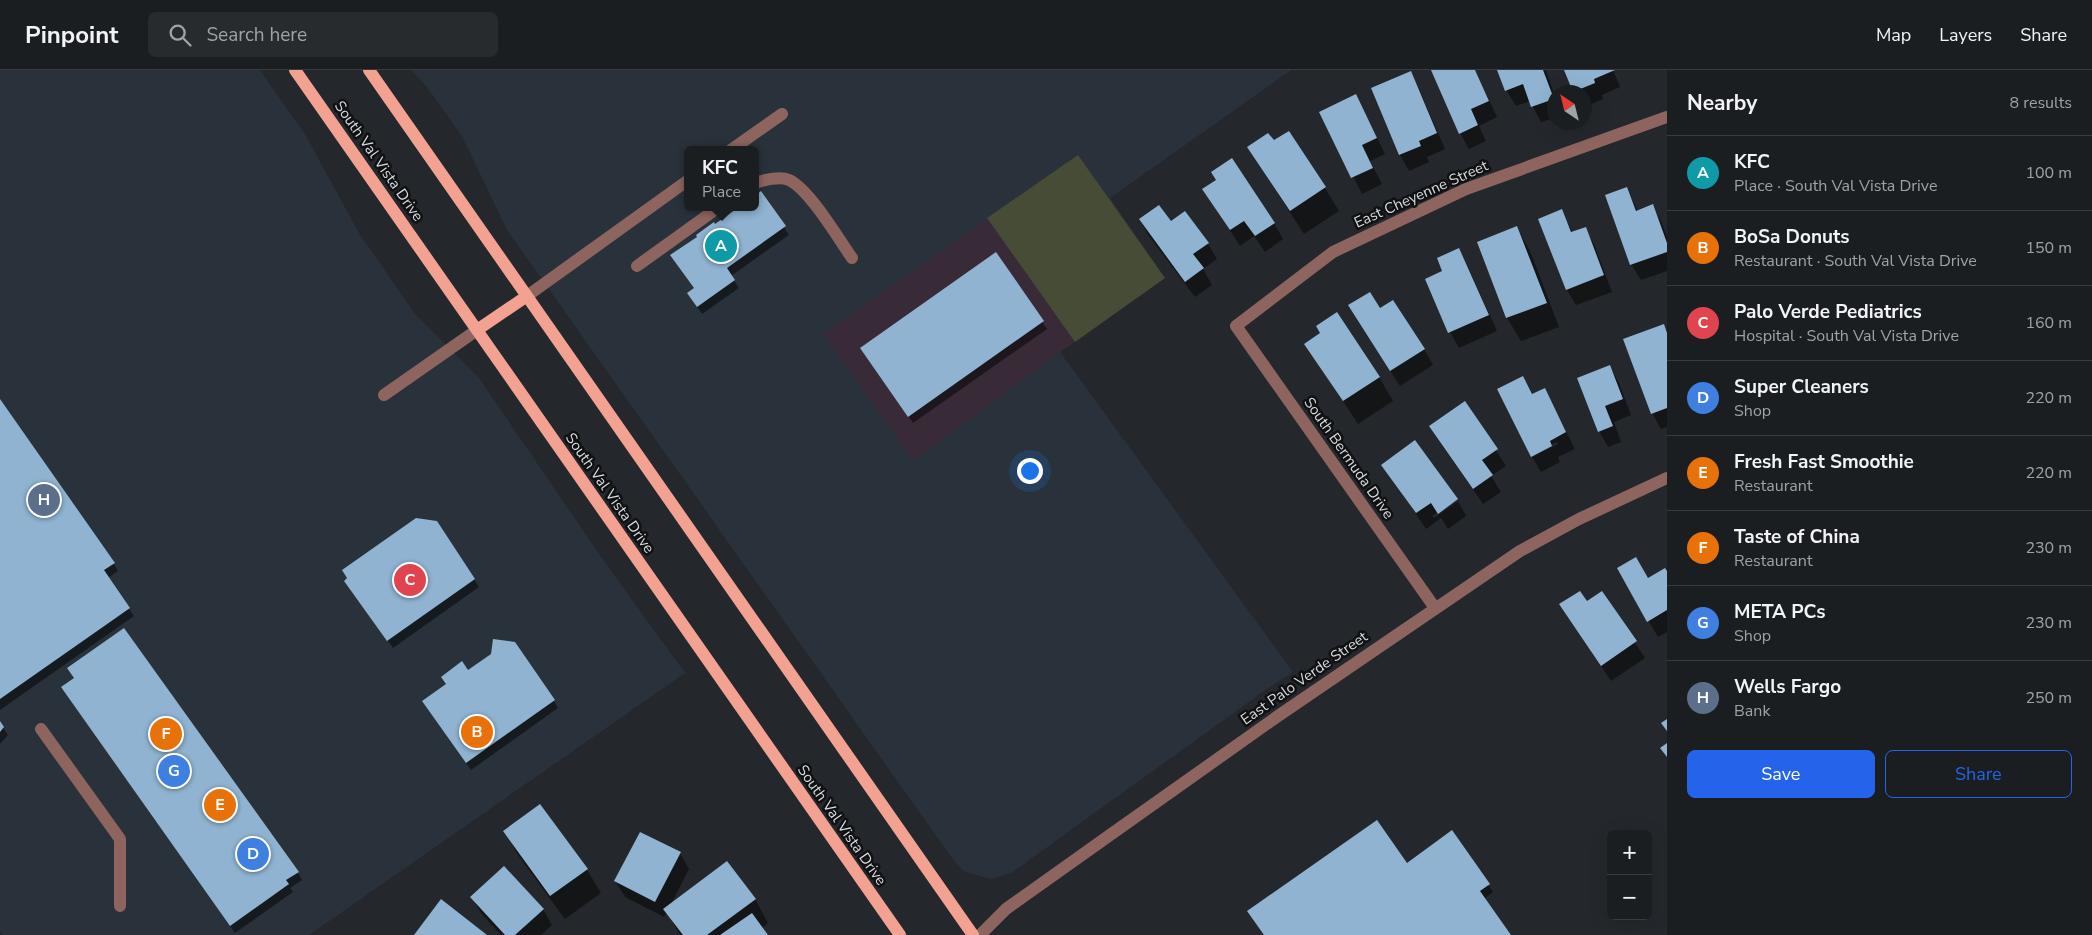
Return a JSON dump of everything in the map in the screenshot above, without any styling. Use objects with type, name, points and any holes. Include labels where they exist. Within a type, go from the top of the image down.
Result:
[{"type":"main road","name":"South Val Vista Drive","points":[[295,70],[900,935]]},
{"type":"main road","points":[[369,70],[972,935]]},
{"type":"main road","points":[[477,330],[527,296]]},
{"type":"street","points":[[737,146],[782,114]]},
{"type":"street","name":"East Cheyenne Street","points":[[1236,326],[1333,252],[1466,189],[1667,117]]},
{"type":"street","points":[[759,182],[787,179],[798,186],[852,258]]},
{"type":"street","points":[[527,296],[684,183]]},
{"type":"street","points":[[637,266],[713,211]]},
{"type":"street","name":"South Bermuda Drive","points":[[1236,326],[1435,608]]},
{"type":"street","points":[[384,395],[477,330]]},
{"type":"street","name":"East Palo Verde Street","points":[[980,935],[1006,909],[1278,716],[1520,550],[1579,518],[1667,478]]},
{"type":"street","points":[[41,729],[120,838],[120,906]]},
{"type":"shaded area","points":[[0,70],[260,70],[306,136],[359,233],[415,314],[479,378],[599,554],[685,673],[309,935],[3,935],[0,930]]},
{"type":"shaded area","points":[[411,70],[1291,70],[1110,198],[1165,278],[1060,352],[1293,672],[1011,873],[991,879],[965,872],[954,861],[507,230],[462,136],[427,87]]},
{"type":"shaded area","points":[[1078,155],[1165,278],[1060,352],[913,461],[823,334]]},
{"type":"green space","points":[[1078,155],[1165,278],[1075,342],[987,218]]},
{"type":"building","points":[[1431,70],[1475,70],[1489,101],[1471,109],[1478,125],[1459,134]]},
{"type":"building","points":[[1497,70],[1543,70],[1549,85],[1547,85],[1547,101],[1531,107],[1523,84],[1505,91]]},
{"type":"building","points":[[1564,70],[1615,70],[1594,79],[1595,83],[1590,85],[1570,85]]},
{"type":"building","points":[[1411,71],[1437,133],[1419,141],[1421,146],[1399,155],[1371,88]]},
{"type":"building","points":[[1356,94],[1377,138],[1362,145],[1373,168],[1351,178],[1319,112]]},
{"type":"building","points":[[1289,131],[1326,187],[1290,211],[1247,147],[1268,133],[1274,140]]},
{"type":"building","points":[[1232,158],[1275,223],[1255,236],[1244,221],[1230,230],[1202,189],[1216,180],[1211,172]]},
{"type":"building","points":[[1627,187],[1636,211],[1653,204],[1667,243],[1667,252],[1630,265],[1605,195]]},
{"type":"building","points":[[761,191],[786,226],[727,268],[735,280],[697,307],[687,293],[694,288],[670,255],[697,237],[696,235],[714,222],[715,224],[733,211],[759,211],[759,193]]},
{"type":"building","points":[[1159,205],[1171,221],[1185,211],[1209,243],[1193,254],[1204,268],[1185,282],[1139,219]]},
{"type":"building","points":[[1562,209],[1571,232],[1586,227],[1604,275],[1566,290],[1538,219]]},
{"type":"building","points":[[1517,226],[1547,303],[1506,318],[1477,242]]},
{"type":"building","points":[[1459,248],[1489,315],[1448,333],[1425,279],[1442,271],[1437,258]]},
{"type":"building","points":[[996,252],[1044,321],[908,417],[860,348]]},
{"type":"building","points":[[1370,292],[1380,308],[1393,300],[1425,349],[1390,371],[1348,305]]},
{"type":"building","points":[[1337,312],[1380,377],[1343,401],[1304,344],[1320,333],[1316,326]]},
{"type":"building","points":[[1664,324],[1667,333],[1667,408],[1651,414],[1623,339]]},
{"type":"building","points":[[1610,365],[1623,399],[1605,406],[1613,426],[1598,432],[1577,378]]},
{"type":"building","points":[[1523,376],[1532,394],[1545,388],[1566,432],[1550,441],[1552,446],[1531,457],[1497,389]]},
{"type":"building","points":[[0,399],[115,563],[104,570],[130,608],[0,699]]},
{"type":"building","points":[[1465,401],[1498,449],[1482,460],[1493,475],[1473,489],[1429,426]]},
{"type":"building","points":[[1415,440],[1458,499],[1438,514],[1431,503],[1416,513],[1381,465]]},
{"type":"building","points":[[416,518],[437,521],[475,579],[387,641],[344,581],[347,578],[342,570]]},
{"type":"building","points":[[1636,557],[1648,578],[1665,568],[1667,571],[1667,610],[1647,622],[1617,568]]},
{"type":"building","points":[[1580,591],[1587,601],[1602,591],[1637,641],[1601,666],[1559,604]]},
{"type":"building","points":[[124,628],[299,872],[286,880],[289,884],[230,926],[61,687],[74,678],[67,668]]},
{"type":"building","points":[[493,639],[515,642],[555,700],[466,763],[422,701],[446,684],[441,677],[462,661],[468,670],[491,654]]},
{"type":"building","points":[[1667,719],[1667,731],[1661,723]]},
{"type":"building","points":[[0,721],[4,727],[0,732]]},
{"type":"building","points":[[1667,743],[1667,757],[1660,748]]},
{"type":"building","points":[[540,804],[588,869],[550,896],[503,831]]},
{"type":"building","points":[[1377,820],[1407,863],[1452,830],[1490,884],[1480,891],[1511,935],[1264,935],[1247,911]]},
{"type":"building","points":[[640,832],[681,852],[655,902],[614,881]]},
{"type":"building","points":[[727,861],[756,899],[707,935],[683,935],[663,909]]},
{"type":"building","points":[[504,866],[544,909],[515,935],[505,935],[470,897]]},
{"type":"building","points":[[441,899],[487,935],[414,935]]},
{"type":"building","points":[[752,913],[768,935],[720,935]]},
{"type":"place","name":"KFC","points":[[721,246]]},
{"type":"place","name":"Wells Fargo","points":[[44,500]]},
{"type":"place","name":"Palo Verde Pediatrics","points":[[410,580]]},
{"type":"place","name":"BoSa Donuts","points":[[477,732]]},
{"type":"place","name":"Taste of China","points":[[166,734]]},
{"type":"place","name":"META PCs","points":[[174,771]]},
{"type":"place","name":"Fresh Fast Smoothie","points":[[220,805]]},
{"type":"place","name":"Super Cleaners","points":[[253,854]]}]
